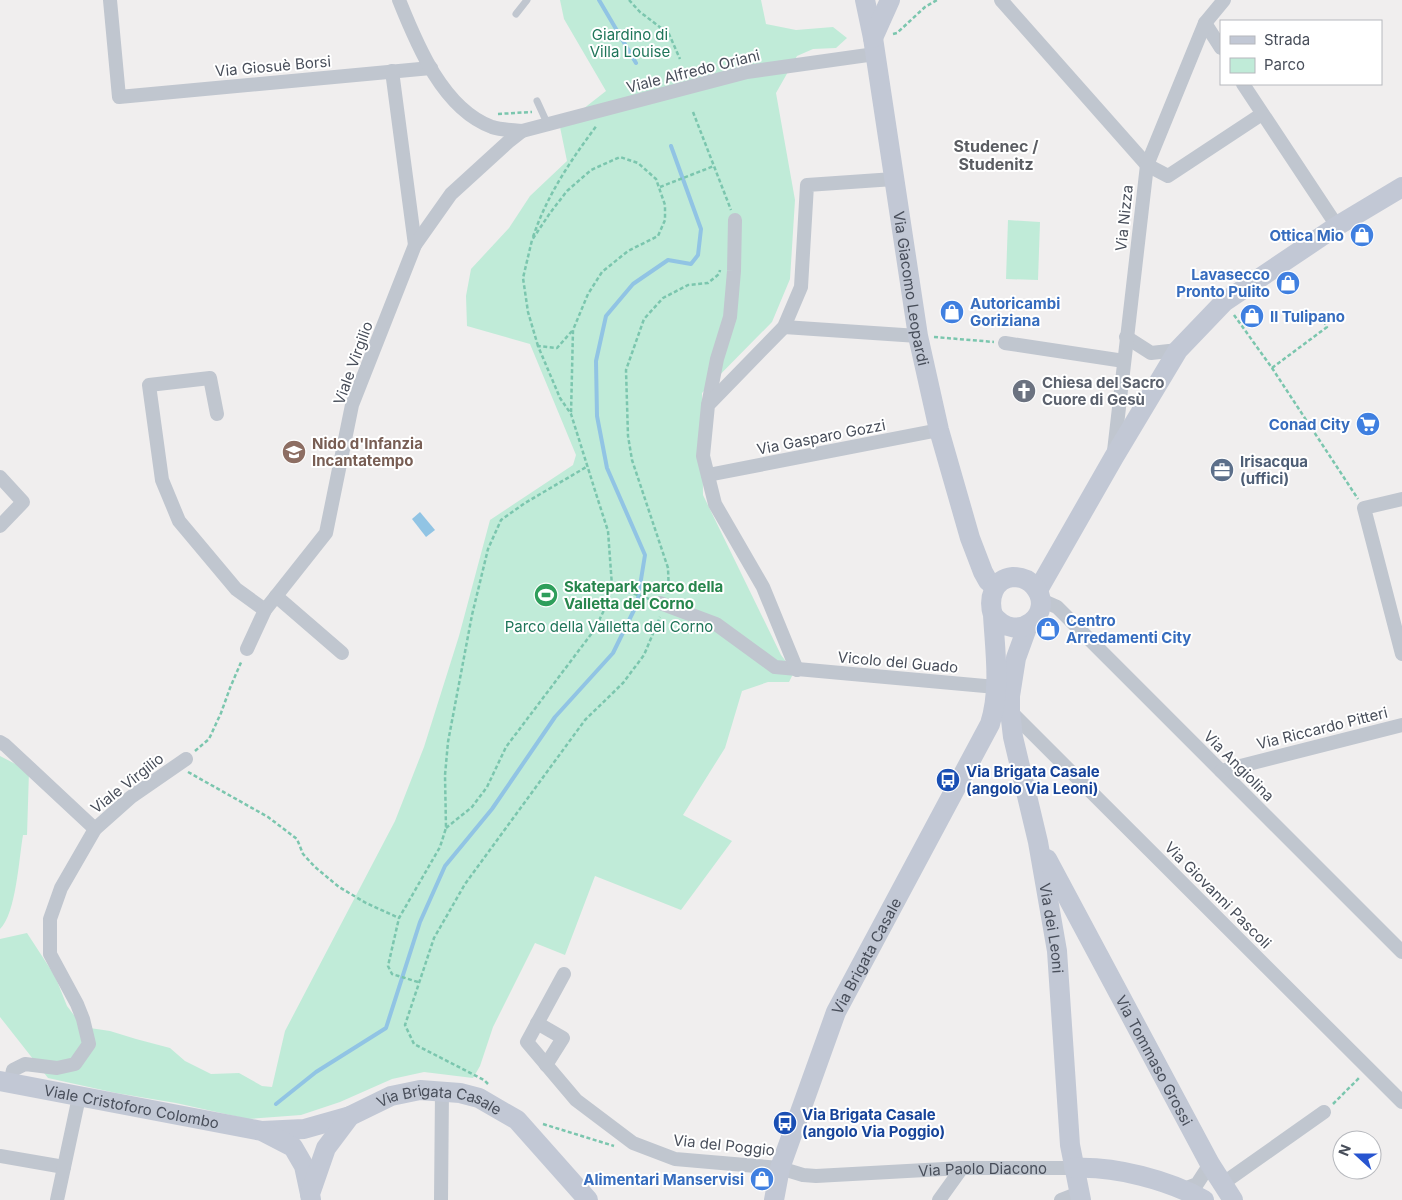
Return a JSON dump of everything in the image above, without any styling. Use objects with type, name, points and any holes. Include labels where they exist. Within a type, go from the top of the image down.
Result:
[{"type":"street","name":"Via Giosuè Borsi","points":[[110,0],[119,97],[431,68]]},
{"type":"street","points":[[399,0],[417,43],[449,95],[467,114],[493,128],[522,131]]},
{"type":"street","name":"Via Giacomo Leopardi","points":[[865,0],[874,46],[918,336],[939,430],[970,538],[994,580]]},
{"type":"street","points":[[874,46],[890,0]]},
{"type":"street","points":[[1001,0],[1147,165],[1168,176],[1262,114]]},
{"type":"street","name":"Via Nizza","points":[[1114,457],[1126,337],[1147,165],[1205,23],[1224,0]]},
{"type":"street","points":[[1205,23],[1220,46]]},
{"type":"street","name":"Viale Alfredo Oriani","points":[[522,131],[747,72],[874,46]]},
{"type":"street","name":"Viale Virgilio","points":[[392,71],[415,246]]},
{"type":"street","points":[[1244,85],[1337,226]]},
{"type":"street","name":"Viale Virgilio","points":[[247,649],[265,610],[326,533],[352,405],[415,246],[451,194],[522,131]]},
{"type":"street","points":[[708,405],[784,327],[801,287],[807,185],[894,179]]},
{"type":"street","name":"Via Brigata Casale","points":[[774,1200],[780,1168],[836,1012],[990,724],[994,710],[997,682],[1008,636],[1036,602],[1114,457],[1178,350],[1224,302],[1337,226],[1402,187]]},
{"type":"street","points":[[735,220],[734,272],[730,317],[717,359],[708,405],[704,456],[715,504],[764,588],[797,670]]},
{"type":"street","points":[[784,327],[918,336]]},
{"type":"street","points":[[1126,337],[1151,353],[1178,350]]},
{"type":"street","points":[[1005,343],[1124,361]]},
{"type":"street","points":[[217,414],[210,378],[149,385],[162,480],[179,521],[236,589],[265,610]]},
{"type":"street","name":"Via Gasparo Gozzi","points":[[708,475],[939,430]]},
{"type":"street","points":[[0,477],[23,502],[0,526]]},
{"type":"street","points":[[1402,499],[1364,508],[1402,654]]},
{"type":"street","points":[[993,615],[998,622],[1005,626],[1036,602],[1022,578],[1012,577],[994,580]]},
{"type":"street","name":"Via Brigata Casale","points":[[994,580],[990,606],[993,615],[997,682]]},
{"type":"street","points":[[276,596],[342,653]]},
{"type":"street","name":"Via dei Leoni","points":[[1036,602],[1016,658],[1010,696],[1010,711],[1013,737],[1038,842],[1057,951],[1070,1145],[1074,1168],[1074,1198]]},
{"type":"street","name":"Via Angiolina","points":[[1036,602],[1057,607],[1402,952]]},
{"type":"street","name":"Vicolo del Guado","points":[[662,604],[716,624],[775,667],[797,670],[997,682]]},
{"type":"street","name":"Via Giovanni Pascoli","points":[[1010,711],[1402,1102]]},
{"type":"street","points":[[990,724],[1013,737]]},
{"type":"street","name":"Via Riccardo Pitteri","points":[[1221,771],[1402,725]]},
{"type":"street","points":[[0,742],[95,829]]},
{"type":"street","name":"Viale Virgilio","points":[[5,1082],[13,1070],[25,1064],[57,1068],[75,1064],[89,1044],[84,1019],[50,954],[50,919],[62,888],[95,829],[131,797],[181,762]]},
{"type":"street","name":"Via Tommaso Grossi","points":[[1038,842],[1210,1164],[1227,1192]]},
{"type":"street","points":[[1050,911],[1063,910],[1078,917]]},
{"type":"street","name":"Via del Poggio","points":[[564,974],[526,1042],[576,1100],[633,1143],[675,1159],[780,1168]]},
{"type":"street","points":[[537,1023],[563,1038],[546,1065]]},
{"type":"street","name":"Viale Cristoforo Colombo","points":[[5,1082],[262,1131],[304,1129],[350,1116]]},
{"type":"street","name":"Via Brigata Casale","points":[[311,1197],[326,1148],[350,1116],[391,1096],[420,1090],[460,1092],[479,1098],[517,1120],[588,1200]]},
{"type":"street","points":[[442,1091],[442,1200]]},
{"type":"street","points":[[56,1200],[79,1097]]},
{"type":"street","points":[[1227,1192],[1324,1112]]},
{"type":"street","name":"Viale Cristoforo Colombo","points":[[262,1131],[293,1147],[304,1166],[311,1197]]},
{"type":"street","points":[[0,1156],[64,1167]]},
{"type":"street","points":[[1184,1189],[1196,1184],[1210,1164]]},
{"type":"street","name":"Via Paolo Diacono","points":[[780,1168],[803,1175],[816,1176],[962,1168],[1074,1168],[1129,1173],[1184,1189],[1204,1200]]},
{"type":"street","points":[[939,1200],[962,1168]]},
{"type":"lane","points":[[516,14],[527,0]]},
{"type":"lane","points":[[537,102],[548,125]]},
{"type":"path","points":[[629,0],[640,12],[669,34],[680,60]]},
{"type":"path","points":[[906,25],[925,6],[937,0]]},
{"type":"path","points":[[446,828],[472,807],[487,787],[506,747],[595,629],[606,606],[612,586],[608,531],[571,414],[560,398],[538,346],[528,312],[523,278],[532,240],[541,214],[556,184],[609,108]]},
{"type":"path","points":[[491,111],[499,114],[542,111]]},
{"type":"path","points":[[693,112],[735,220]]},
{"type":"path","points":[[532,240],[550,212],[567,191],[591,170],[620,157],[638,163],[656,179],[665,205],[665,220],[658,236],[628,251],[602,272],[588,294],[573,330],[557,348],[538,346]]},
{"type":"path","points":[[659,187],[714,166]]},
{"type":"path","points":[[491,1086],[484,1080],[414,1044],[405,1025],[434,938],[465,884],[585,720],[623,683],[644,655],[662,604],[670,592],[668,568],[632,460],[628,436],[626,370],[644,319],[663,298],[688,285],[708,284],[719,274],[722,266]]},
{"type":"path","points":[[1224,302],[1272,368],[1364,508]]},
{"type":"path","points":[[1272,368],[1327,327],[1319,313]]},
{"type":"path","points":[[571,414],[573,330]]},
{"type":"path","points":[[918,336],[1005,343]]},
{"type":"path","points":[[418,982],[392,974],[388,966],[399,918],[440,847],[446,828],[445,775],[448,742],[472,615],[488,549],[501,520],[525,503],[588,466]]},
{"type":"path","points":[[612,586],[662,604]]},
{"type":"path","points":[[247,649],[209,739],[181,762],[268,817],[297,839],[303,854],[314,867],[339,887],[366,903],[399,918]]},
{"type":"path","points":[[1324,1112],[1368,1068]]},
{"type":"path","points":[[517,1120],[535,1121],[625,1149],[633,1143]]},
{"type":"green space","name":"Parco della Valletta del Corno","points":[[560,0],[761,0],[766,24],[796,30],[833,27],[847,38],[836,48],[813,49],[797,56],[776,93],[795,200],[790,279],[772,322],[702,393],[703,495],[781,655],[794,672],[789,682],[768,682],[742,691],[725,748],[683,815],[732,841],[681,910],[595,876],[565,955],[535,943],[493,1027],[480,1066],[473,1078],[424,1072],[392,1079],[340,1102],[301,1115],[248,1119],[48,1078],[0,1017],[0,939],[27,933],[55,976],[67,1006],[83,1027],[110,1031],[170,1048],[185,1061],[211,1074],[239,1073],[262,1086],[272,1087],[285,1031],[395,821],[424,747],[459,636],[490,520],[573,465],[576,455],[530,344],[467,326],[466,296],[471,269],[509,228],[530,196],[567,161],[560,127],[606,91],[564,19]]},
{"type":"green space","points":[[1008,220],[1040,222],[1038,280],[1006,279]]},
{"type":"green space","points":[[0,756],[29,771],[27,835],[23,835],[16,885],[10,911],[0,929]]},
{"type":"water","points":[[420,512],[435,530],[426,537],[412,519]]},
{"type":"waterway","points":[[599,0],[636,63]]},
{"type":"waterway","points":[[276,1104],[316,1072],[386,1028],[420,922],[445,866],[492,809],[555,717],[613,653],[637,604],[645,555],[607,468],[597,416],[596,361],[606,316],[633,284],[668,260],[691,264],[698,255],[701,229],[671,146]]},
{"type":"place","name":"Ottica Mio","points":[[1362,235]]},
{"type":"place","name":"Lavasecco Pronto Pulito","points":[[1288,283]]},
{"type":"place","name":"Autoricambi Goriziana","points":[[952,312]]},
{"type":"place","name":"Il Tulipano","points":[[1252,316]]},
{"type":"place","name":"Chiesa del Sacro Cuore di Gesù","points":[[1024,391]]},
{"type":"place","name":"Conad City","points":[[1368,424]]},
{"type":"place","name":"Nido d'Infanzia Incantatempo","points":[[294,452]]},
{"type":"place","name":"Irisacqua (uffici)","points":[[1222,470]]},
{"type":"place","name":"Skatepark parco della Valletta del Corno","points":[[546,595]]},
{"type":"place","name":"Centro Arredamenti City","points":[[1048,629]]},
{"type":"place","name":"Via Brigata Casale (angolo Via Leoni)","points":[[948,780]]},
{"type":"place","name":"Via Brigata Casale (angolo Via Poggio)","points":[[785,1123]]},
{"type":"place","name":"Alimentari Manservisi","points":[[762,1179]]},
{"type":"district","name":"Studenec / Studenitz","points":[[996,155]]},
{"type":"park label","name":"Giardino di Villa Louise","points":[[630,42]]}]
